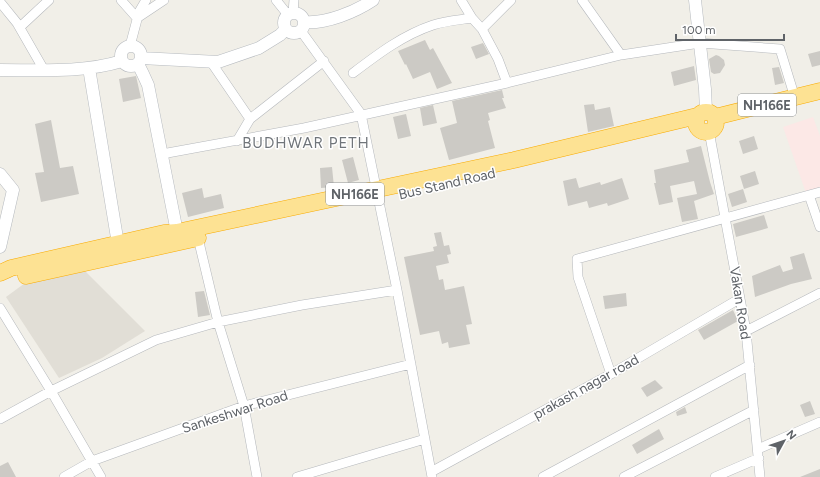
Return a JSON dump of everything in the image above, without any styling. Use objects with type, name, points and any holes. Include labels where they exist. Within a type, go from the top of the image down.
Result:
[{"type":"highway","name":"NH166E","points":[[707,121],[820,91]]},
{"type":"highway","name":"NH166E","points":[[119,250],[164,233],[177,232],[514,160],[820,100]]},
{"type":"highway","name":"Bus Stand Road","points":[[198,238],[293,218],[376,190],[600,149],[707,121]]},
{"type":"highway","name":"NH166E","points":[[0,278],[11,268],[198,238]]},
{"type":"street","points":[[20,27],[49,0]]},
{"type":"street","points":[[122,0],[137,18]]},
{"type":"street","points":[[130,46],[139,12],[146,0]]},
{"type":"street","points":[[137,18],[164,0]]},
{"type":"street","points":[[276,0],[291,14],[298,14],[302,17],[302,26],[324,62],[361,114],[397,290],[432,475]]},
{"type":"street","points":[[294,0],[291,14],[285,19],[284,24],[286,29],[293,33],[302,26],[338,17],[374,0]]},
{"type":"street","points":[[461,0],[472,18],[482,29],[498,59],[507,83]]},
{"type":"street","points":[[482,29],[511,0]]},
{"type":"street","points":[[582,0],[621,55]]},
{"type":"street","points":[[695,0],[707,121]]},
{"type":"street","points":[[0,2],[20,27],[44,70]]},
{"type":"street","points":[[353,73],[378,54],[404,38],[433,25],[472,18]]},
{"type":"street","points":[[177,232],[148,85],[140,61],[141,52],[134,46],[130,46],[122,52],[122,61],[128,66],[134,66],[140,61],[218,62],[259,48],[280,35],[286,29]]},
{"type":"street","points":[[162,154],[237,141],[507,83],[621,55],[700,43],[780,49],[795,98]]},
{"type":"street","points":[[0,70],[89,68],[122,61]]},
{"type":"street","points":[[211,62],[250,119]]},
{"type":"street","points":[[237,141],[250,119],[324,62]]},
{"type":"street","points":[[89,68],[119,250]]},
{"type":"street","name":"Vakan Road","points":[[707,121],[746,331],[760,477]]},
{"type":"street","points":[[0,174],[13,190],[0,247]]},
{"type":"street","points":[[611,374],[578,278],[577,259],[820,192]]},
{"type":"street","points":[[809,196],[820,227]]},
{"type":"street","points":[[198,238],[218,322],[244,406],[257,477]]},
{"type":"street","points":[[0,418],[51,391],[156,340],[218,322],[302,305],[397,290]]},
{"type":"street","points":[[746,331],[820,293]]},
{"type":"street","name":"prakash nagar road","points":[[432,475],[611,374],[739,299]]},
{"type":"street","points":[[0,308],[101,477]]},
{"type":"street","name":"Sankeshwar Road","points":[[64,477],[92,461],[244,406],[411,364]]},
{"type":"street","points":[[543,477],[750,365]]},
{"type":"street","points":[[628,476],[754,410]]},
{"type":"street","points":[[715,477],[758,453],[820,422]]},
{"type":"street","points":[[297,477],[425,440]]},
{"type":"shaded area","points":[[813,117],[820,136],[820,190],[807,196],[783,127]]},
{"type":"shaded area","points":[[82,268],[145,331],[102,358],[59,378],[6,297],[36,275]]},
{"type":"building","points":[[425,40],[430,50],[433,48],[452,83],[437,89],[430,72],[413,79],[398,51]]},
{"type":"building","points":[[483,43],[489,54],[476,59],[471,47]]},
{"type":"building","points":[[820,51],[820,65],[812,67],[808,54]]},
{"type":"building","points":[[716,55],[724,60],[725,65],[720,73],[714,74],[711,72],[709,59]]},
{"type":"building","points":[[694,66],[696,80],[674,86],[671,72]]},
{"type":"building","points":[[779,67],[784,83],[775,85],[772,68]]},
{"type":"building","points":[[136,76],[141,98],[123,102],[119,79]]},
{"type":"building","points":[[502,90],[504,98],[502,98],[506,108],[488,113],[490,120],[488,121],[495,148],[449,160],[440,128],[457,123],[452,101]]},
{"type":"building","points":[[594,104],[595,110],[610,107],[614,126],[588,132],[584,105]]},
{"type":"building","points":[[433,105],[437,123],[423,126],[420,108]]},
{"type":"building","points":[[406,114],[411,136],[398,139],[393,117]]},
{"type":"building","points":[[51,120],[60,168],[73,166],[79,194],[41,202],[35,173],[44,172],[35,124]]},
{"type":"building","points":[[754,136],[758,149],[743,154],[739,141]]},
{"type":"building","points":[[701,146],[714,194],[694,201],[698,219],[682,222],[677,198],[697,194],[694,181],[670,186],[673,202],[659,205],[654,183],[656,183],[654,170],[689,162],[686,150]]},
{"type":"building","points":[[353,157],[359,180],[348,183],[342,160]]},
{"type":"building","points":[[332,167],[334,187],[321,188],[320,168]]},
{"type":"building","points":[[755,171],[759,184],[744,189],[740,176]]},
{"type":"building","points":[[576,178],[579,188],[600,182],[601,185],[622,178],[629,199],[608,206],[607,203],[589,208],[587,201],[568,206],[563,181]]},
{"type":"building","points":[[202,188],[204,198],[221,194],[224,208],[188,217],[182,193]]},
{"type":"building","points":[[743,189],[747,202],[732,207],[728,194]]},
{"type":"building","points":[[764,215],[768,228],[736,237],[733,224]]},
{"type":"building","points":[[441,232],[444,246],[449,245],[451,254],[447,255],[449,263],[436,266],[439,280],[443,279],[445,290],[464,286],[472,324],[466,325],[470,344],[449,348],[448,342],[442,344],[439,331],[420,335],[404,257],[434,251],[433,247],[437,246],[434,233]]},
{"type":"building","points":[[804,253],[812,279],[791,284],[755,297],[752,276],[780,265],[783,272],[793,269],[790,257]]},
{"type":"building","points":[[204,291],[210,315],[198,317],[195,292]]},
{"type":"building","points":[[626,293],[627,306],[605,309],[603,296]]},
{"type":"building","points":[[733,310],[738,321],[704,340],[698,330]]},
{"type":"building","points":[[655,380],[663,388],[647,397],[641,388]]},
{"type":"building","points":[[810,401],[815,414],[805,417],[800,405]]},
{"type":"building","points":[[685,407],[687,413],[677,416],[676,412]]},
{"type":"building","points":[[659,429],[664,439],[637,454],[632,445]]},
{"type":"building","points":[[8,462],[16,477],[0,477],[0,466]]},
{"type":"building","points":[[820,469],[820,477],[800,477]]},
{"type":"district","name":"BUDHWAR PETH","points":[[306,143]]}]
